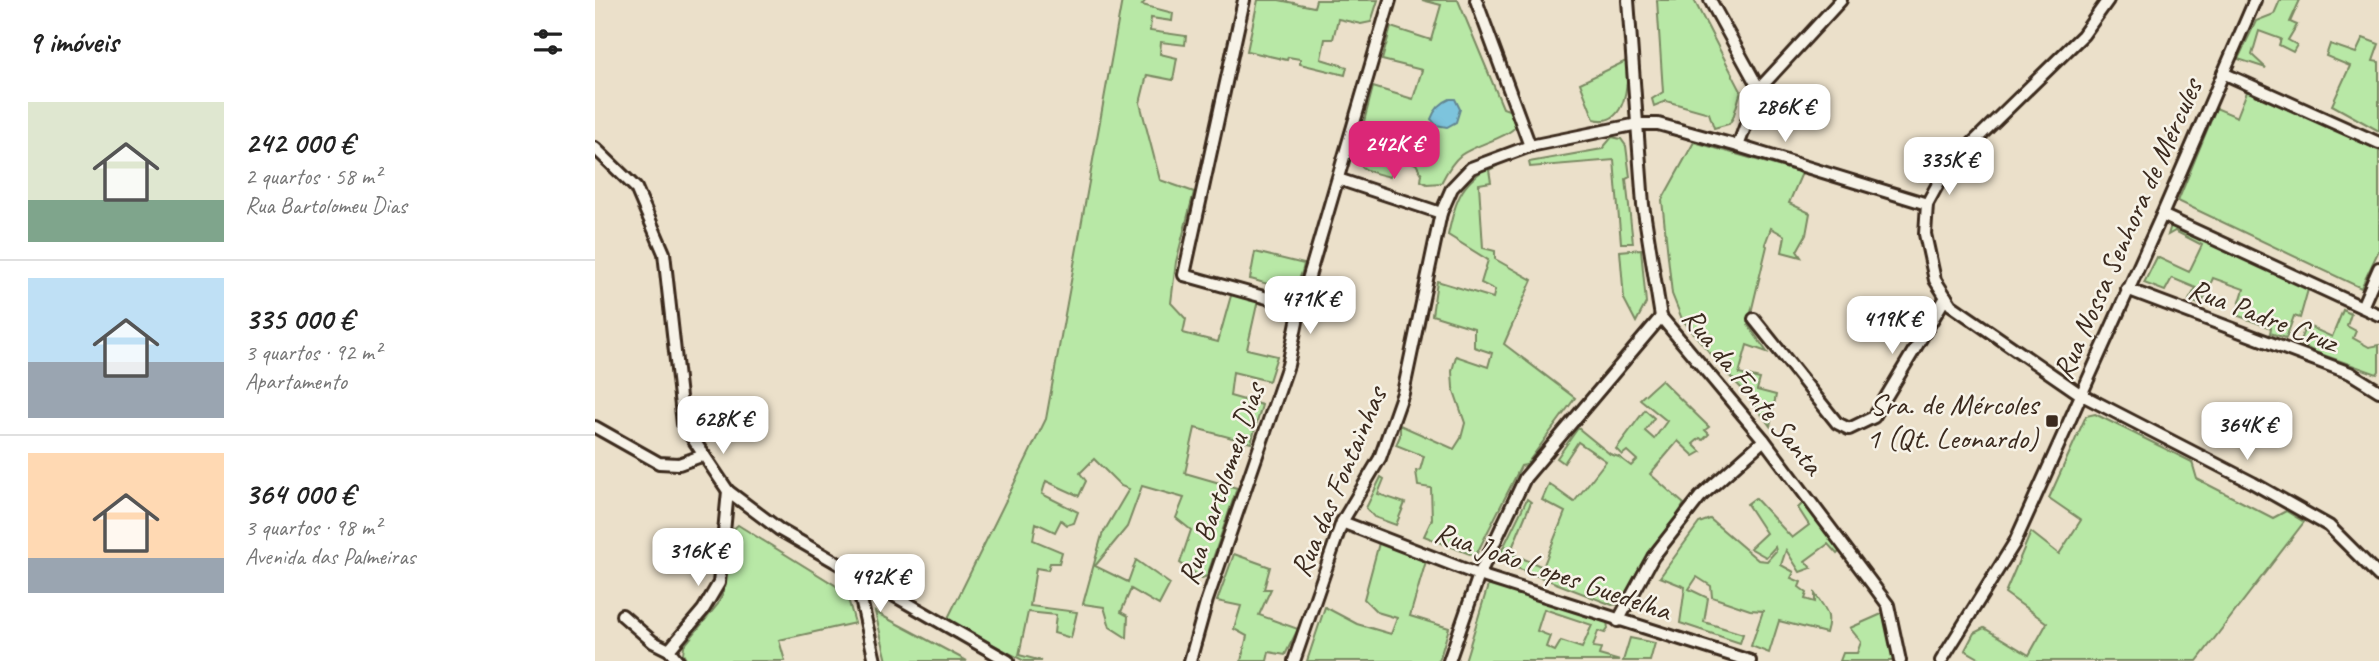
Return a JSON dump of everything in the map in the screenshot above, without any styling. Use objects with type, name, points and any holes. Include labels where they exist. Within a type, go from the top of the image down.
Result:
[{"type":"street","points":[[1244,0],[1184,275],[1300,307]]},
{"type":"street","name":"Rua Bartolomeu Dias","points":[[1191,661],[1207,600],[1288,365],[1300,307],[1390,0]]},
{"type":"street","points":[[1476,0],[1530,146]]},
{"type":"street","name":"Rua da Fonte Santa","points":[[1628,0],[1643,205],[1661,317],[1764,440],[1888,605],[1900,661]]},
{"type":"street","points":[[1710,0],[1759,89]]},
{"type":"street","points":[[1738,146],[1759,89],[1840,0]]},
{"type":"street","points":[[2108,0],[2083,35],[1946,169],[1927,204],[1925,234],[1935,280],[1951,305],[2080,394],[2253,483],[2329,526],[2379,576]]},
{"type":"street","name":"Rua Nossa Senhora de Mércules","points":[[1941,661],[2015,542],[2255,0]]},
{"type":"street","points":[[2223,73],[2379,143]]},
{"type":"street","name":"Rua das Fontainhas","points":[[1294,661],[1342,523],[1380,458],[1403,393],[1441,213],[1452,188],[1471,168],[1530,146],[1637,124],[1658,124],[1927,204]]},
{"type":"street","points":[[595,148],[636,188],[664,253],[683,424],[728,491],[780,530],[1008,661]]},
{"type":"street","points":[[1338,179],[1441,213]]},
{"type":"street","points":[[2162,215],[2379,315]]},
{"type":"street","points":[[2362,307],[2379,268]]},
{"type":"street","name":"Rua Padre Cruz","points":[[2127,289],[2350,373],[2379,391]]},
{"type":"street","points":[[1754,319],[1837,423],[1849,429],[1874,417],[1946,297]]},
{"type":"street","points":[[1450,661],[1479,575],[1525,478],[1661,317]]},
{"type":"street","points":[[595,427],[659,463],[679,464],[704,455]]},
{"type":"street","points":[[1618,621],[1653,558],[1700,497],[1764,440]]},
{"type":"street","points":[[669,650],[703,610],[719,583],[728,491]]},
{"type":"street","name":"Rua João Lopes Guedelha","points":[[1342,523],[1479,575],[1750,661]]},
{"type":"street","points":[[855,573],[875,661]]},
{"type":"street","points":[[622,615],[653,642],[669,650],[678,661]]},
{"type":"green space","points":[[1122,0],[1146,0],[1142,5],[1173,13],[1172,21],[1151,18],[1150,31],[1186,36],[1185,45],[1161,42],[1160,54],[1177,58],[1173,80],[1147,75],[1140,103],[1160,180],[1194,192],[1176,262],[1171,303],[1186,319],[1183,333],[1218,342],[1232,292],[1258,300],[1247,349],[1277,356],[1269,381],[1233,372],[1230,396],[1262,405],[1251,443],[1195,428],[1185,473],[1237,488],[1207,576],[1202,578],[1180,563],[1191,530],[1176,518],[1184,498],[1142,486],[1127,527],[1095,566],[1128,582],[1136,560],[1170,584],[1159,605],[1131,589],[1121,612],[1128,616],[1127,638],[1110,627],[1104,607],[1083,604],[1102,535],[1129,489],[1121,486],[1094,459],[1080,473],[1086,481],[1079,496],[1046,481],[1042,494],[1078,512],[1074,523],[1067,525],[1061,520],[1055,532],[1036,523],[1033,540],[1062,552],[1059,563],[1050,563],[1048,570],[1036,568],[1030,606],[1077,612],[1071,638],[1054,633],[1056,615],[1028,612],[1019,655],[1042,661],[1024,661],[947,620],[1046,419]]},
{"type":"green space","points":[[1258,0],[1279,0],[1314,7],[1316,0],[1378,0],[1371,22],[1361,24],[1338,19],[1333,39],[1325,39],[1321,59],[1347,67],[1345,75],[1300,64],[1300,59],[1288,57],[1287,60],[1247,51]]},
{"type":"green space","points":[[1422,0],[1458,0],[1503,108],[1514,112],[1517,125],[1507,134],[1461,155],[1441,183],[1427,184],[1421,181],[1422,174],[1416,164],[1397,156],[1390,177],[1364,169],[1355,156],[1373,87],[1413,99],[1422,70],[1382,60],[1391,27],[1431,40],[1441,5]]},
{"type":"green space","points":[[1657,0],[1694,0],[1741,91],[1729,124],[1714,128],[1709,113],[1666,101],[1654,106],[1652,99],[1663,92]]},
{"type":"green space","points":[[2280,0],[2300,0],[2290,22],[2297,25],[2288,40],[2297,45],[2293,52],[2279,45],[2281,39],[2259,31],[2252,55],[2266,68],[2238,59],[2256,21],[2274,14]]},
{"type":"green space","points":[[2363,38],[2379,44],[2373,61],[2379,62],[2379,131],[2332,105],[2350,66],[2326,56],[2330,44],[2356,53]]},
{"type":"green space","points":[[1628,60],[1626,90],[1619,110],[1613,117],[1605,120],[1594,119],[1580,83]]},
{"type":"green space","points":[[2248,89],[2379,149],[2379,250],[2361,288],[2178,201],[2216,108],[2237,117]]},
{"type":"green space","points":[[1612,137],[1621,139],[1626,146],[1630,177],[1626,179],[1633,243],[1621,243],[1614,160],[1530,167],[1529,162],[1602,149]]},
{"type":"green space","points":[[1694,142],[1802,173],[1789,203],[1810,213],[1806,235],[1797,251],[1801,257],[1782,252],[1785,236],[1771,228],[1765,244],[1767,246],[1748,325],[1767,352],[1747,345],[1739,374],[1760,379],[1757,390],[1776,395],[1770,426],[1745,392],[1682,319],[1672,294],[1662,200]]},
{"type":"green space","points":[[1497,161],[1497,166],[1489,170],[1491,182],[1479,184],[1483,248],[1495,251],[1495,259],[1532,280],[1504,344],[1575,398],[1526,465],[1521,466],[1477,553],[1472,555],[1424,536],[1432,519],[1431,488],[1418,486],[1416,471],[1420,470],[1424,456],[1396,445],[1400,436],[1400,425],[1454,449],[1461,438],[1465,423],[1453,388],[1452,371],[1456,356],[1488,367],[1492,353],[1474,347],[1474,328],[1432,315],[1437,281],[1493,298],[1495,290],[1481,283],[1488,260],[1448,235],[1462,191],[1475,176]]},
{"type":"green space","points":[[2172,222],[2309,286],[2300,318],[2294,316],[2286,338],[2270,333],[2271,328],[2236,315],[2244,289],[2213,278],[2201,305],[2189,300],[2196,288],[2172,278],[2165,291],[2144,283],[2157,257],[2189,272],[2202,245],[2175,231],[2168,235]]},
{"type":"green space","points":[[1641,249],[1646,303],[1636,322],[1624,299],[1620,251]]},
{"type":"green space","points":[[1255,252],[1304,264],[1297,282],[1284,287],[1250,279]]},
{"type":"green space","points":[[2343,310],[2351,314],[2347,326],[2356,331],[2353,338],[2369,347],[2379,345],[2377,374],[2315,352],[2299,343],[2306,325],[2332,337]]},
{"type":"green space","points":[[1661,380],[1709,427],[1705,430],[1709,434],[1693,444],[1701,452],[1694,456],[1678,441],[1650,474],[1684,504],[1624,603],[1612,605],[1504,563],[1500,554],[1527,499],[1531,502],[1510,553],[1543,567],[1565,512],[1542,500],[1549,484],[1574,502],[1606,461],[1578,442],[1564,463],[1557,458],[1578,428],[1610,454],[1631,466],[1637,460],[1627,451],[1622,455],[1616,449],[1645,410],[1654,418],[1645,431],[1654,439],[1667,421],[1640,399]]},
{"type":"green space","points":[[2095,414],[2192,462],[2197,479],[2273,518],[2286,511],[2304,522],[2197,661],[1984,661],[1965,650],[1974,633],[1984,628],[2029,655],[2047,623],[2005,593],[2031,532],[2059,554],[2081,520],[2049,498],[2086,416]]},
{"type":"green space","points":[[1381,477],[1384,479],[1378,494],[1405,503],[1396,525],[1374,517],[1366,508]]},
{"type":"green space","points":[[1755,498],[1792,538],[1809,525],[1798,508],[1805,501],[1842,549],[1837,554],[1828,544],[1805,561],[1811,568],[1800,572],[1786,550],[1781,565],[1794,572],[1791,578],[1801,582],[1799,587],[1807,593],[1805,599],[1815,602],[1815,594],[1827,612],[1828,627],[1826,633],[1779,621],[1769,653],[1751,646],[1763,611],[1750,610],[1712,597],[1711,586],[1697,577],[1689,589],[1708,598],[1704,622],[1743,634],[1740,643],[1680,623],[1685,587],[1660,577],[1699,523],[1710,519],[1758,560],[1767,561],[1776,551],[1775,547],[1766,557],[1750,548],[1766,533],[1747,504]]},
{"type":"green space","points":[[738,525],[846,592],[855,623],[779,640],[785,661],[687,661],[683,654],[684,646],[718,604],[724,590],[731,531]]},
{"type":"green space","points":[[1379,543],[1426,561],[1410,616],[1449,628],[1439,661],[1307,661],[1325,607],[1357,624],[1391,634],[1397,618],[1377,612],[1364,599]]},
{"type":"green space","points":[[1234,554],[1270,567],[1264,589],[1271,589],[1259,615],[1298,629],[1285,655],[1269,652],[1267,661],[1241,661],[1247,636],[1234,629],[1241,606],[1217,601]]},
{"type":"green space","points":[[1490,579],[1607,621],[1608,629],[1605,633],[1598,631],[1593,647],[1601,648],[1599,655],[1620,661],[1465,661]],"holes":[[[1544,609],[1592,625],[1582,648],[1561,641],[1555,651],[1546,647],[1550,636],[1537,631]]]},
{"type":"green space","points":[[875,612],[967,661],[887,661]]},
{"type":"green space","points":[[1884,613],[1894,661],[1840,661],[1843,653],[1857,653],[1861,642],[1850,628]]},
{"type":"green space","points":[[1630,638],[1655,643],[1650,661],[1623,661]]},
{"type":"water","points":[[1450,99],[1455,99],[1460,109],[1456,122],[1447,127],[1436,125],[1431,119],[1434,112]]},
{"type":"place","name":"Sra. de Mércoles 1 (Qt. Leonardo)","points":[[2052,421]]}]
